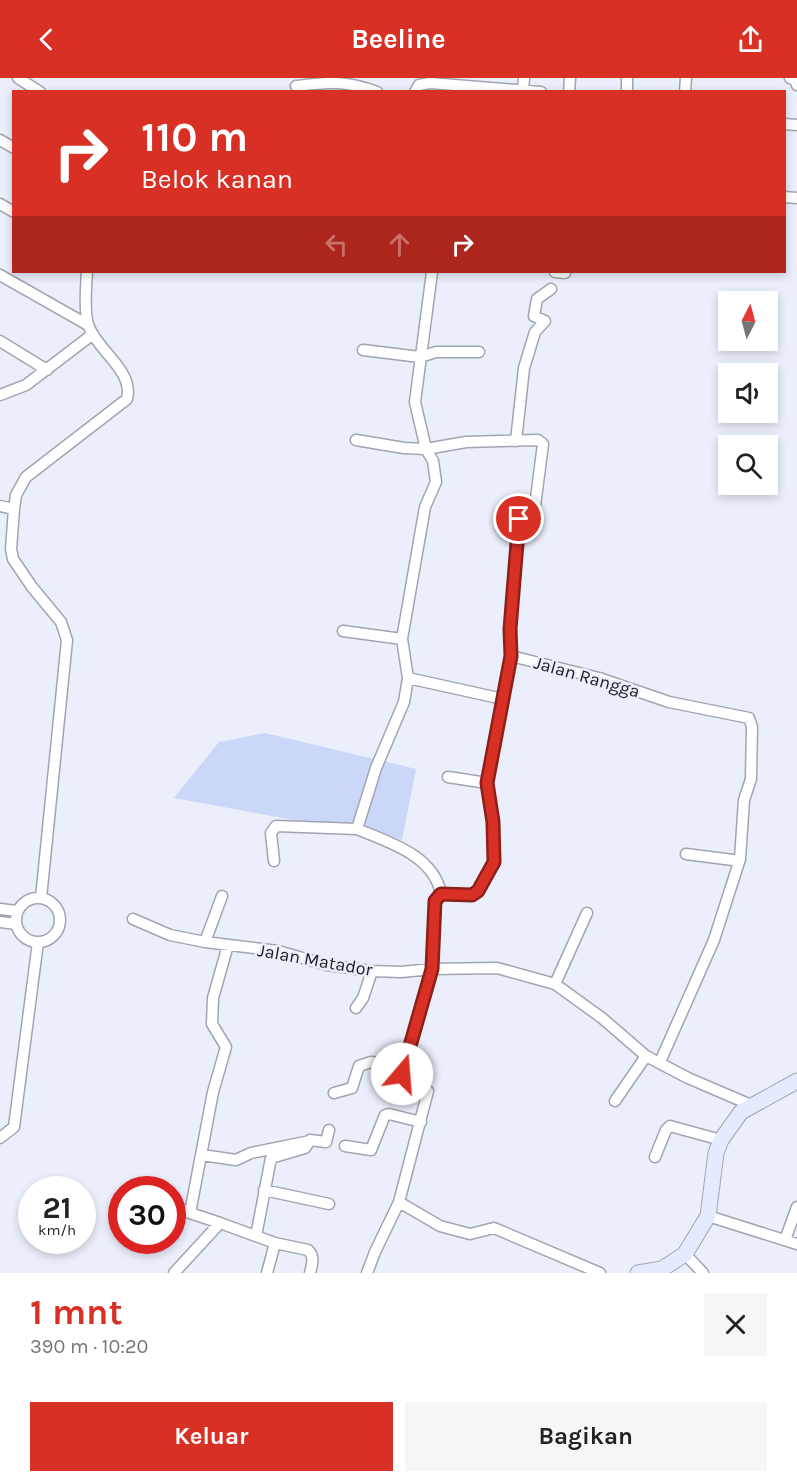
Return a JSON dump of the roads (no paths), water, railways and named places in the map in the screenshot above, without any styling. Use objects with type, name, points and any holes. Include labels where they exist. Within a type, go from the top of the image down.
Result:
[{"type":"main road","points":[[638,1273],[662,1269],[685,1254],[708,1216],[716,1153],[721,1140],[741,1112],[797,1081]]},
{"type":"street","points":[[18,78],[37,90]]},
{"type":"street","points":[[416,90],[419,85],[430,81],[477,83],[523,90],[524,78]]},
{"type":"street","points":[[296,86],[327,82],[350,83],[371,90]]},
{"type":"street","points":[[87,273],[91,330]]},
{"type":"street","points":[[357,829],[376,768],[404,702],[408,678],[402,639],[425,507],[436,482],[433,461],[426,449],[415,402],[432,273]]},
{"type":"street","points":[[0,275],[91,330],[126,379],[129,390],[127,399],[26,477],[20,486],[14,509],[11,549],[13,559],[61,622],[67,640],[41,898]]},
{"type":"street","points":[[516,441],[524,368],[535,332],[545,321],[534,316],[537,299],[551,289]]},
{"type":"street","points":[[0,395],[26,385],[47,370],[91,330]]},
{"type":"street","points":[[0,341],[47,370]]},
{"type":"street","points":[[363,350],[420,357],[436,352],[479,352]]},
{"type":"street","name":"Jalan Rangga","points":[[356,440],[404,448],[426,449],[466,442],[538,440],[543,444],[535,506],[521,509],[519,519],[510,629],[511,656],[599,678],[669,702],[749,717],[752,727],[752,779],[744,800],[740,859],[714,940],[660,1062]]},
{"type":"street","points":[[0,506],[14,509]]},
{"type":"street","points":[[0,554],[13,559]]},
{"type":"street","points":[[343,631],[402,639]]},
{"type":"street","points":[[441,894],[472,895],[478,891],[494,862],[493,822],[487,783],[511,656]]},
{"type":"street","points":[[408,678],[503,699]]},
{"type":"street","points":[[448,777],[487,783]]},
{"type":"street","points":[[274,861],[271,833],[276,826],[357,829],[409,851],[432,872],[441,894]]},
{"type":"street","points":[[686,854],[740,859]]},
{"type":"street","points":[[367,1273],[399,1202],[428,1091],[423,1086],[405,1080],[402,1074],[432,969],[435,901],[441,894]]},
{"type":"street","points":[[205,942],[222,896]]},
{"type":"street","points":[[41,898],[48,901],[55,907],[58,914],[57,930],[52,936],[38,942],[28,940],[20,933],[16,924],[17,911],[31,899],[41,898]]},
{"type":"street","points":[[0,909],[17,911]]},
{"type":"street","points":[[555,984],[587,913]]},
{"type":"street","name":"Jalan Matador","points":[[133,919],[170,935],[278,951],[327,964],[372,971],[497,968],[555,984],[602,1018],[646,1056],[688,1078],[751,1105]]},
{"type":"street","points":[[0,922],[16,924]]},
{"type":"street","points":[[0,1138],[14,1127],[38,942]]},
{"type":"street","points":[[190,1213],[213,1092],[226,1047],[212,1024],[213,998],[228,945]]},
{"type":"street","points":[[356,1008],[363,998],[372,971]]},
{"type":"street","points":[[615,1101],[646,1056]]},
{"type":"street","points":[[334,1093],[352,1088],[359,1066],[371,1062],[403,1065]]},
{"type":"street","points":[[345,1146],[371,1150],[385,1114],[421,1122]]},
{"type":"street","points":[[655,1157],[666,1130],[670,1126],[721,1140]]},
{"type":"street","points":[[202,1155],[236,1160],[251,1153],[310,1140],[326,1142],[330,1130]]},
{"type":"street","points":[[256,1236],[271,1158],[305,1148],[310,1140]]},
{"type":"street","points":[[264,1190],[329,1204]]},
{"type":"street","points":[[399,1202],[440,1226],[470,1234],[494,1228],[600,1273]]},
{"type":"street","points":[[785,1240],[797,1207]]},
{"type":"street","points":[[186,1211],[274,1243],[308,1250],[312,1252],[313,1258],[310,1273]]},
{"type":"street","points":[[708,1216],[797,1244]]},
{"type":"street","points":[[174,1273],[220,1223]]},
{"type":"street","points":[[267,1273],[274,1243]]},
{"type":"street","points":[[685,1254],[703,1273]]}]
